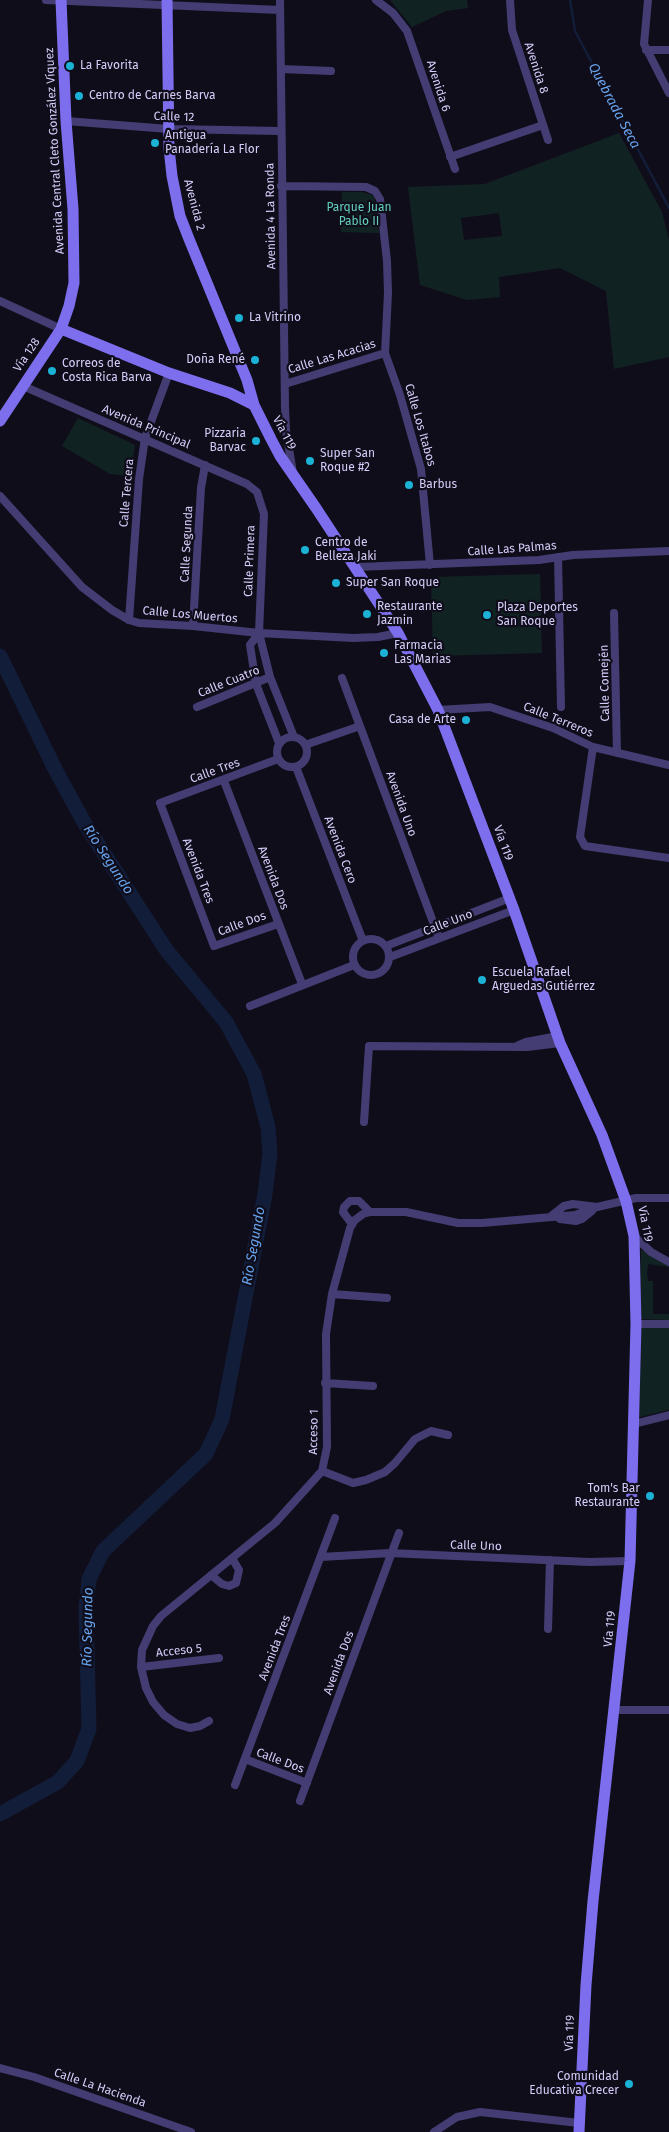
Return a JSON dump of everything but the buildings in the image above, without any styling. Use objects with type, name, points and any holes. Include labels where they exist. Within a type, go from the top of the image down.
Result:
[{"type":"main road","name":"Avenida Central Cleto González Víquez","points":[[61,330],[70,306],[74,283],[75,241],[66,121],[62,1]]},
{"type":"main road","name":"Avenida 2","points":[[167,3],[169,129],[172,176],[180,216],[247,380],[254,405]]},
{"type":"main road","points":[[61,330],[169,374],[230,393],[254,405]]},
{"type":"main road","name":"Vía 128","points":[[0,421],[61,330]]},
{"type":"main road","points":[[230,393],[244,391],[247,380]]},
{"type":"main road","name":"Vía 119","points":[[254,405],[271,439],[398,634],[438,710],[510,898],[559,1040],[602,1135],[626,1201],[634,1236],[636,1324],[630,1561],[615,1710],[602,1805],[588,1957],[579,2128]]},
{"type":"street","points":[[46,0],[167,3],[280,10]]},
{"type":"street","name":"Avenida 4 La Ronda","points":[[280,0],[281,186],[286,431],[294,475]]},
{"type":"street","name":"Avenida 6","points":[[376,0],[393,13],[406,31],[455,169]]},
{"type":"street","name":"Avenida 8","points":[[510,0],[512,30],[548,140]]},
{"type":"street","points":[[648,0],[643,38],[646,50],[669,94]]},
{"type":"street","points":[[646,50],[669,50]]},
{"type":"street","points":[[281,69],[331,71]]},
{"type":"street","name":"Calle 12","points":[[66,121],[169,129],[281,131]]},
{"type":"street","points":[[450,157],[543,125]]},
{"type":"street","points":[[281,186],[366,187],[375,191],[380,199],[387,261],[388,293],[385,352]]},
{"type":"street","points":[[0,301],[61,330]]},
{"type":"street","name":"Calle Las Acacias","points":[[285,384],[385,352]]},
{"type":"street","name":"Calle Los Itabos","points":[[385,352],[400,395],[421,469],[430,565]]},
{"type":"street","name":"Calle Tercera","points":[[129,620],[139,479],[145,438],[169,374]]},
{"type":"street","name":"Avenida Principal","points":[[23,386],[247,484],[257,492]]},
{"type":"street","points":[[271,439],[282,437],[286,431]]},
{"type":"street","name":"Calle Segunda","points":[[193,626],[201,488],[205,465]]},
{"type":"street","name":"Calle Primera","points":[[257,492],[264,514],[259,633]]},
{"type":"street","name":"Calle Los Muertos","points":[[0,496],[82,588],[129,620],[139,623],[259,633],[353,638],[398,634]]},
{"type":"street","name":"Calle Las Palmas","points":[[356,567],[539,560],[558,557],[669,551]]},
{"type":"street","points":[[558,557],[561,707]]},
{"type":"street","name":"Calle Comején","points":[[614,614],[617,752]]},
{"type":"street","points":[[259,633],[270,678],[294,737]]},
{"type":"street","points":[[259,633],[250,646],[256,684],[279,743]]},
{"type":"street","name":"Calle Cuatro","points":[[198,708],[270,678]]},
{"type":"street","name":"Avenida Uno","points":[[342,678],[439,938]]},
{"type":"street","name":"Calle Terreros","points":[[438,710],[490,707],[553,728],[593,747],[669,765]]},
{"type":"street","points":[[306,745],[360,726]]},
{"type":"street","points":[[294,737],[299,738],[306,745],[305,760],[296,767],[286,766],[278,759],[276,751],[279,743],[286,738],[294,737]]},
{"type":"street","points":[[593,747],[580,838],[585,846],[669,858]]},
{"type":"street","name":"Calle Tres","points":[[160,803],[224,781],[278,759]]},
{"type":"street","name":"Avenida Cero","points":[[296,767],[362,941]]},
{"type":"street","name":"Avenida Dos","points":[[224,781],[302,984]]},
{"type":"street","name":"Avenida Tres","points":[[160,803],[214,946]]},
{"type":"street","name":"Calle Uno","points":[[386,946],[510,898]]},
{"type":"street","name":"Calle Uno","points":[[390,957],[514,910]]},
{"type":"street","name":"Calle Dos","points":[[214,946],[278,924]]},
{"type":"street","points":[[375,939],[386,946],[390,957],[386,968],[378,975],[366,976],[357,970],[354,965],[353,954],[355,948],[362,941],[375,939]]},
{"type":"street","points":[[250,1006],[354,965]]},
{"type":"street","points":[[364,1122],[369,1046],[517,1046],[526,1042],[559,1040]]},
{"type":"street","points":[[370,1212],[359,1201],[350,1201],[344,1207],[343,1212],[352,1224],[358,1217],[370,1212],[406,1212],[458,1223],[482,1223],[575,1215],[597,1207],[636,1198],[669,1198]]},
{"type":"street","name":"Acceso 1","points":[[209,1721],[200,1726],[190,1728],[177,1724],[164,1715],[146,1688],[141,1667],[142,1650],[153,1626],[161,1616],[275,1523],[322,1471],[327,1447],[326,1334],[332,1294],[352,1224]]},
{"type":"street","points":[[634,1236],[651,1252],[669,1262]]},
{"type":"street","points":[[332,1294],[387,1298]]},
{"type":"street","points":[[636,1324],[669,1324]]},
{"type":"street","points":[[325,1383],[373,1386]]},
{"type":"street","points":[[634,1424],[669,1415]]},
{"type":"street","points":[[322,1471],[353,1483],[366,1480],[385,1472],[396,1463],[415,1439],[431,1431],[448,1435]]},
{"type":"street","name":"Avenida Tres","points":[[234,1785],[335,1518]]},
{"type":"street","name":"Avenida Dos","points":[[300,1801],[390,1553],[399,1533]]},
{"type":"street","name":"Calle Uno","points":[[321,1557],[390,1553],[550,1560],[630,1561]]},
{"type":"street","points":[[210,1575],[222,1584],[229,1586],[236,1583],[239,1570],[232,1558]]},
{"type":"street","points":[[548,1629],[550,1560]]},
{"type":"street","name":"Acceso 5","points":[[141,1667],[219,1658]]},
{"type":"street","points":[[615,1710],[669,1710]]},
{"type":"street","name":"Calle Dos","points":[[245,1759],[307,1783]]},
{"type":"street","name":"Calle La Hacienda","points":[[0,2068],[34,2077],[191,2132]]},
{"type":"street","points":[[434,2132],[457,2117],[480,2112],[579,2128]]},
{"type":"green space","points":[[390,0],[467,0],[468,8],[446,11],[412,27]]},
{"type":"green space","points":[[619,133],[662,212],[669,240],[669,357],[614,369],[606,291],[560,268],[499,277],[500,297],[467,300],[420,285],[408,187],[485,184]],"holes":[[[499,213],[502,236],[464,240],[461,218]]]},
{"type":"green space","name":"Parque Juan Pablo II","points":[[342,192],[362,192],[374,197],[379,233],[341,232]]},
{"type":"green space","points":[[78,418],[135,445],[130,476],[110,474],[62,446]]},
{"type":"green space","name":"Plaza Deportes San Roque","points":[[540,574],[542,653],[433,656],[431,577]]},
{"type":"green space","points":[[641,1250],[669,1264],[669,1267],[648,1264],[647,1273],[648,1281],[653,1281],[653,1314],[669,1314],[669,1320],[640,1319]]},
{"type":"green space","points":[[641,1326],[669,1327],[669,1410],[639,1417]]},
{"type":"waterway","name":"Quebrada Seca","points":[[570,0],[575,31],[669,208]]},
{"type":"waterway","name":"Río Segundo","points":[[0,656],[56,771],[85,824],[167,951],[226,1022],[254,1074],[268,1127],[270,1154],[265,1194],[222,1419],[206,1454],[103,1551],[89,1579],[86,1608],[89,1729],[77,1761],[58,1782],[0,1814]]},
{"type":"place","name":"La Favorita","points":[[70,66]]},
{"type":"place","name":"Centro de Carnes Barva","points":[[79,96]]},
{"type":"place","name":"Antigua Panadería La Flor","points":[[155,143]]},
{"type":"place","name":"La Vitrino","points":[[239,318]]},
{"type":"place","name":"Doña René","points":[[255,360]]},
{"type":"place","name":"Correos de Costa Rica Barva","points":[[52,371]]},
{"type":"place","name":"Pizzaria Barvac","points":[[256,441]]},
{"type":"place","name":"Super San Roque #2","points":[[310,461]]},
{"type":"place","name":"Barbus","points":[[409,485]]},
{"type":"place","name":"Centro de Belleza Jaki","points":[[305,550]]},
{"type":"place","name":"Super San Roque","points":[[336,583]]},
{"type":"place","name":"Restaurante Jazmin","points":[[367,614]]},
{"type":"place","name":"Plaza Deportes San Roque","points":[[487,615]]},
{"type":"place","name":"Farmacia Las Marias","points":[[384,653]]},
{"type":"place","name":"Casa de Arte","points":[[466,720]]},
{"type":"place","name":"Escuela Rafael Arguedas Gutiérrez","points":[[482,980]]},
{"type":"place","name":"Tom's Bar Restaurante","points":[[650,1496]]},
{"type":"place","name":"Comunidad Educativa Crecer","points":[[629,2084]]}]
